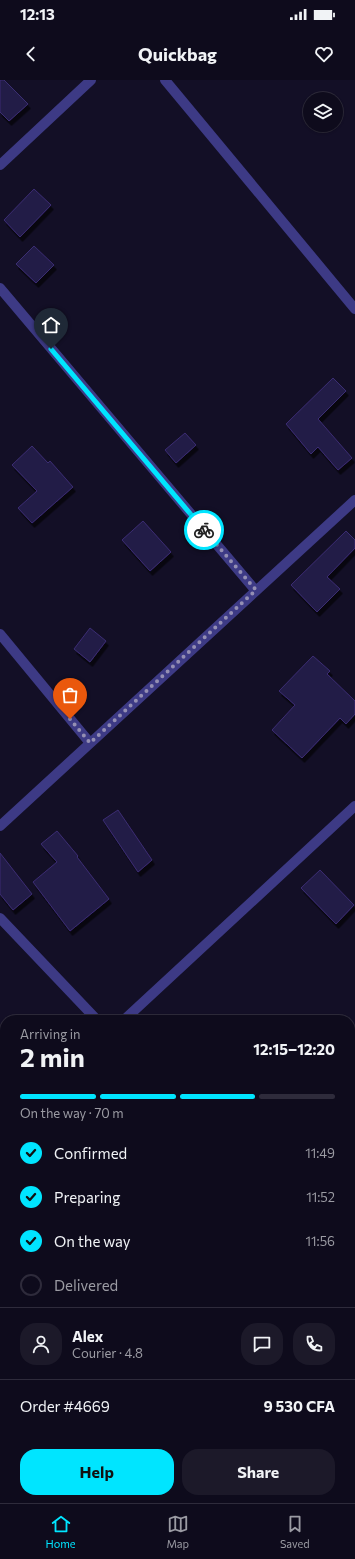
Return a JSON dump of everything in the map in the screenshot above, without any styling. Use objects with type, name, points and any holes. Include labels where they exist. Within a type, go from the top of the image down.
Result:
[{"type":"street","points":[[0,165],[91,80]]},
{"type":"street","points":[[165,80],[355,309]]},
{"type":"street","points":[[0,288],[256,590]]},
{"type":"street","points":[[0,826],[355,500]]},
{"type":"street","points":[[0,634],[90,743]]},
{"type":"street","points":[[129,1015],[355,806]]},
{"type":"street","points":[[0,918],[92,1015]]},
{"type":"building","points":[[0,80],[4,80],[28,104],[9,121],[0,112]]},
{"type":"building","points":[[34,189],[51,205],[20,237],[4,220]]},
{"type":"building","points":[[34,246],[54,265],[36,283],[16,264]]},
{"type":"building","points":[[333,378],[346,391],[318,419],[352,458],[338,470],[318,447],[311,454],[286,424]]},
{"type":"building","points":[[185,433],[196,445],[176,463],[165,450]]},
{"type":"building","points":[[32,446],[48,463],[50,461],[73,487],[32,523],[18,508],[37,491],[12,465]]},
{"type":"building","points":[[143,521],[171,552],[150,571],[122,540]]},
{"type":"building","points":[[346,531],[355,540],[355,548],[327,577],[340,589],[317,612],[291,585]]},
{"type":"building","points":[[90,628],[106,641],[90,662],[74,649]]},
{"type":"building","points":[[313,656],[330,671],[327,674],[355,701],[355,714],[346,724],[340,718],[302,758],[272,730],[295,705],[279,691]]},
{"type":"building","points":[[118,810],[152,860],[138,872],[103,820]]},
{"type":"building","points":[[57,831],[78,856],[77,857],[109,899],[70,931],[33,882],[57,862],[41,844]]},
{"type":"building","points":[[0,853],[32,894],[13,910],[0,894]]},
{"type":"building","points":[[320,870],[354,905],[336,924],[301,888]]},
{"type":"way so far","points":[[70,719],[90,743],[256,590],[204,530]]},
{"type":"route","points":[[51,349],[204,530]]}]
